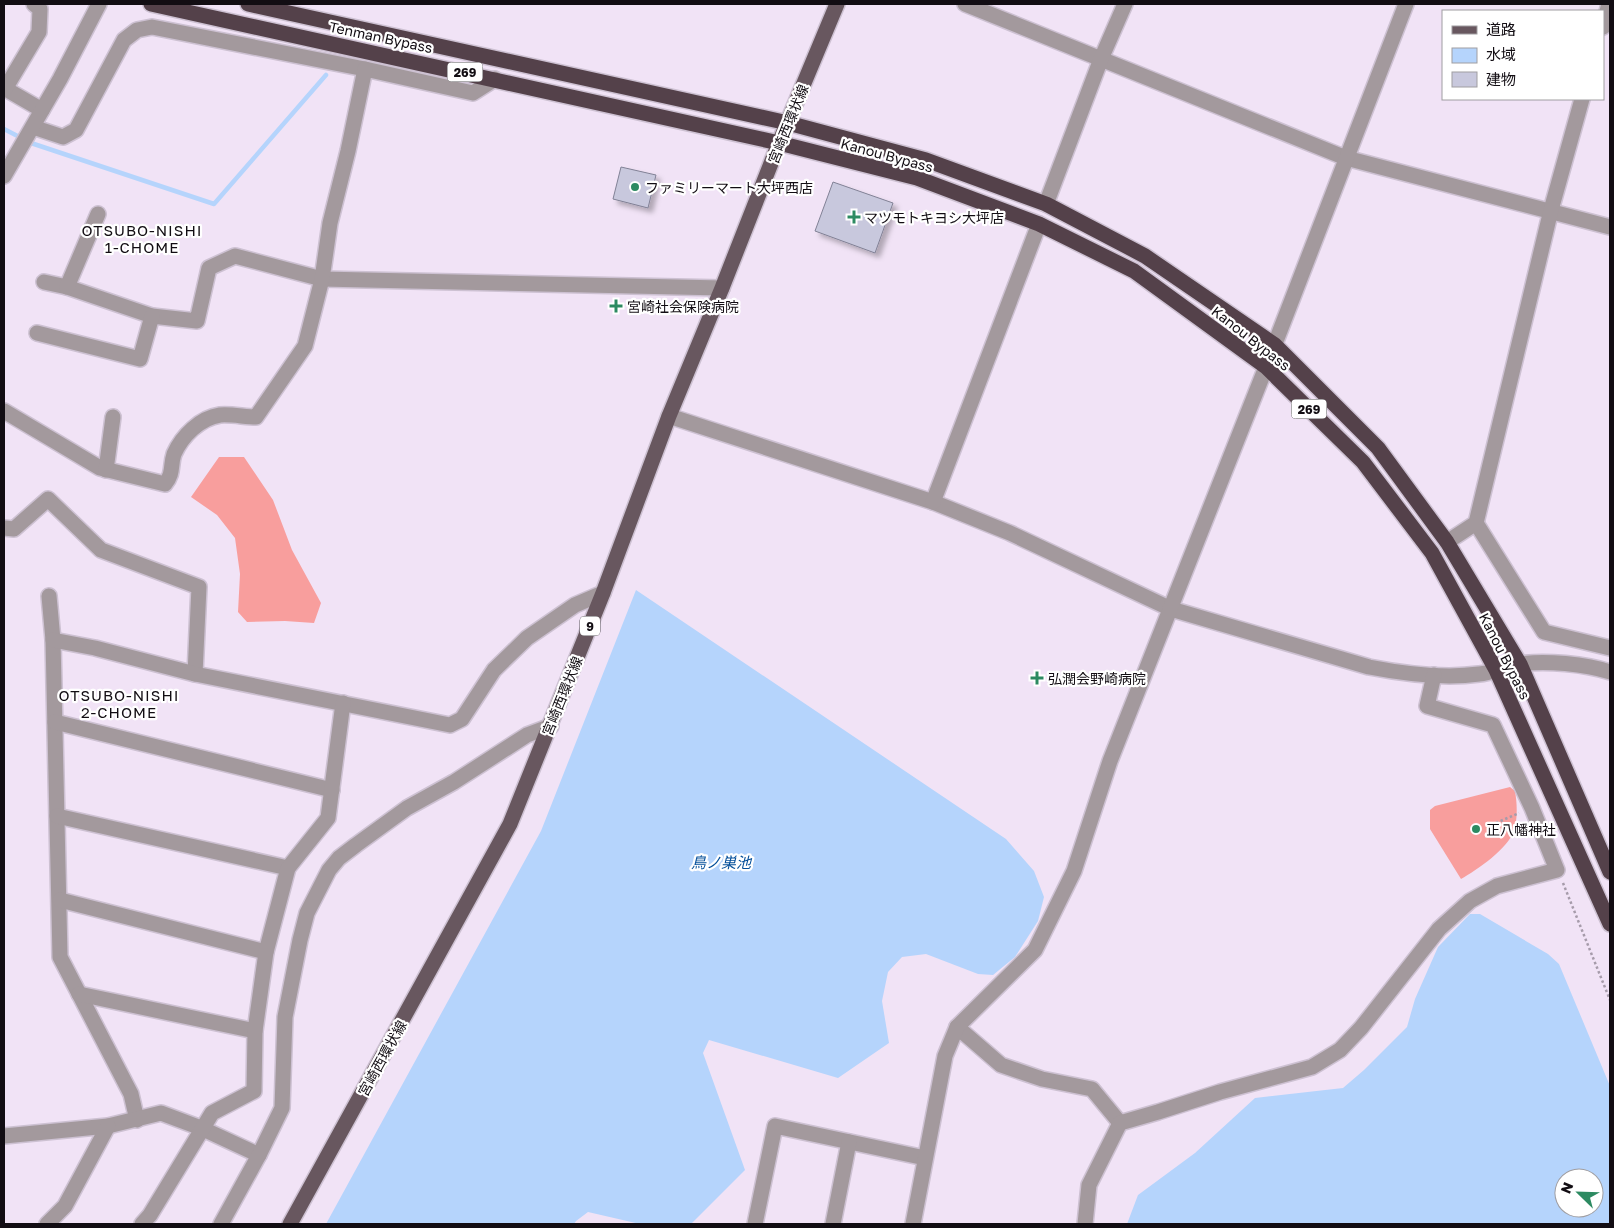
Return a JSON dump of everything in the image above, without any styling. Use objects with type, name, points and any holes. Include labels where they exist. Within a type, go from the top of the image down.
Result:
[{"type":"highway","name":"Tenman Bypass","points":[[151,4],[779,143]]},
{"type":"highway","name":"Tenman Bypass","points":[[248,4],[788,123]]},
{"type":"highway","name":"Kanou Bypass","points":[[788,123],[926,160],[1046,204],[1146,256],[1275,345],[1378,448],[1447,542],[1520,664],[1610,872]]},
{"type":"highway","name":"Kanou Bypass","points":[[779,143],[917,178],[1039,224],[1134,271],[1266,367],[1363,462],[1432,553],[1496,670],[1610,924]]},
{"type":"main road","name":"宮崎西環状線","points":[[290,1224],[510,824],[551,726],[670,416],[779,143],[837,4]]},
{"type":"street","points":[[34,4],[40,9],[40,32],[5,88],[42,110]]},
{"type":"street","points":[[4,176],[60,80],[99,4]]},
{"type":"street","points":[[965,4],[1346,158],[1551,210],[1610,227]]},
{"type":"street","points":[[1046,204],[1101,59],[1125,4]]},
{"type":"street","points":[[913,1224],[945,1056],[957,1027],[1035,950],[1074,871],[1110,761],[1275,345],[1406,4]]},
{"type":"street","points":[[1604,23],[1609,4]]},
{"type":"street","points":[[28,136],[63,137],[76,130],[124,40],[137,30],[152,27],[365,69],[473,93],[495,79]]},
{"type":"street","points":[[4,411],[100,468],[165,484],[171,476],[174,455],[185,436],[200,422],[221,415],[256,417],[305,346],[322,279],[330,223],[365,69]]},
{"type":"street","points":[[1447,542],[1476,523],[1551,210],[1582,100]]},
{"type":"street","points":[[67,287],[98,214]]},
{"type":"street","points":[[933,502],[1039,224]]},
{"type":"street","points":[[44,282],[67,287],[152,316],[197,321],[208,268],[235,256],[322,279],[722,288]]},
{"type":"street","points":[[36,333],[140,359],[152,316]]},
{"type":"street","points":[[670,416],[933,502],[1010,534],[1171,608],[1369,667],[1400,673],[1434,676],[1480,674],[1520,664],[1543,662],[1594,666],[1610,672]]},
{"type":"street","points":[[106,470],[113,417]]},
{"type":"street","points":[[4,528],[14,528],[48,499],[101,550],[199,586],[195,674]]},
{"type":"street","points":[[1476,523],[1544,632],[1610,648]]},
{"type":"street","points":[[53,640],[96,648],[195,674],[450,725],[462,719],[494,670],[526,638],[576,605],[603,593]]},
{"type":"street","points":[[49,596],[53,640],[60,957],[130,1094],[137,1120]]},
{"type":"street","points":[[1085,1224],[1089,1185],[1120,1123],[1220,1092],[1312,1067],[1340,1050],[1360,1028],[1439,929],[1470,901],[1497,886],[1557,870],[1532,808],[1493,725],[1427,706],[1434,676]]},
{"type":"street","points":[[142,1224],[150,1215],[212,1112],[254,1091],[255,1031],[266,952],[288,868],[328,818],[343,703]]},
{"type":"street","points":[[55,722],[332,790]]},
{"type":"street","points":[[221,1224],[260,1155],[282,1108],[285,1017],[303,926],[313,900],[329,870],[339,858],[407,808],[454,782],[527,735],[551,726]]},
{"type":"street","points":[[57,816],[288,868]]},
{"type":"street","points":[[60,900],[266,952]]},
{"type":"street","points":[[79,994],[255,1031]]},
{"type":"street","points":[[957,1027],[1001,1065],[1042,1079],[1092,1089],[1120,1123]]},
{"type":"street","points":[[5,1139],[108,1126],[161,1113],[201,1128],[260,1155]]},
{"type":"street","points":[[47,1224],[64,1206],[108,1126]]},
{"type":"street","points":[[755,1224],[775,1126],[925,1158]]},
{"type":"street","points":[[833,1224],[850,1142]]},
{"type":"path","points":[[1496,823],[1532,808]]},
{"type":"path","points":[[1557,870],[1610,1000]]},
{"type":"shaded area","points":[[219,457],[244,457],[273,500],[292,550],[321,603],[314,623],[285,621],[247,622],[238,612],[240,574],[235,538],[217,515],[191,497]]},
{"type":"shaded area","points":[[1510,787],[1515,791],[1517,811],[1511,837],[1492,858],[1461,879],[1430,829],[1430,810],[1435,806]]},
{"type":"water","name":"鳥ノ巣池","points":[[636,590],[1006,839],[1034,871],[1044,897],[1038,921],[1015,957],[993,975],[978,974],[926,954],[902,957],[888,972],[882,1001],[889,1043],[838,1078],[709,1040],[703,1053],[745,1170],[691,1224],[640,1224],[588,1212],[574,1224],[326,1224],[541,831]]},
{"type":"water","points":[[1470,914],[1480,914],[1548,954],[1559,964],[1610,1086],[1610,1224],[1127,1224],[1138,1195],[1195,1153],[1255,1098],[1343,1088],[1407,1027],[1415,999],[1438,947]]},
{"type":"building","name":"ファミリーマート大坪西店","points":[[621,167],[656,175],[648,208],[613,199]]},
{"type":"building","name":"マツモトキヨシ大坪店","points":[[833,182],[893,203],[875,253],[815,231]]},
{"type":"waterway","points":[[4,129],[31,143],[214,204],[326,75]]},
{"type":"place","name":"ファミリーマート大坪西店","points":[[635,187]]},
{"type":"place","name":"マツモトキヨシ大坪店","points":[[854,217]]},
{"type":"place","name":"宮崎社会保険病院","points":[[616,306]]},
{"type":"place","name":"弘潤会野崎病院","points":[[1037,678]]},
{"type":"place","name":"正八幡神社","points":[[1476,829]]},
{"type":"district","name":"OTSUBO-NISHI 1-CHOME","points":[[142,238]]},
{"type":"district","name":"OTSUBO-NISHI 2-CHOME","points":[[119,704]]}]
